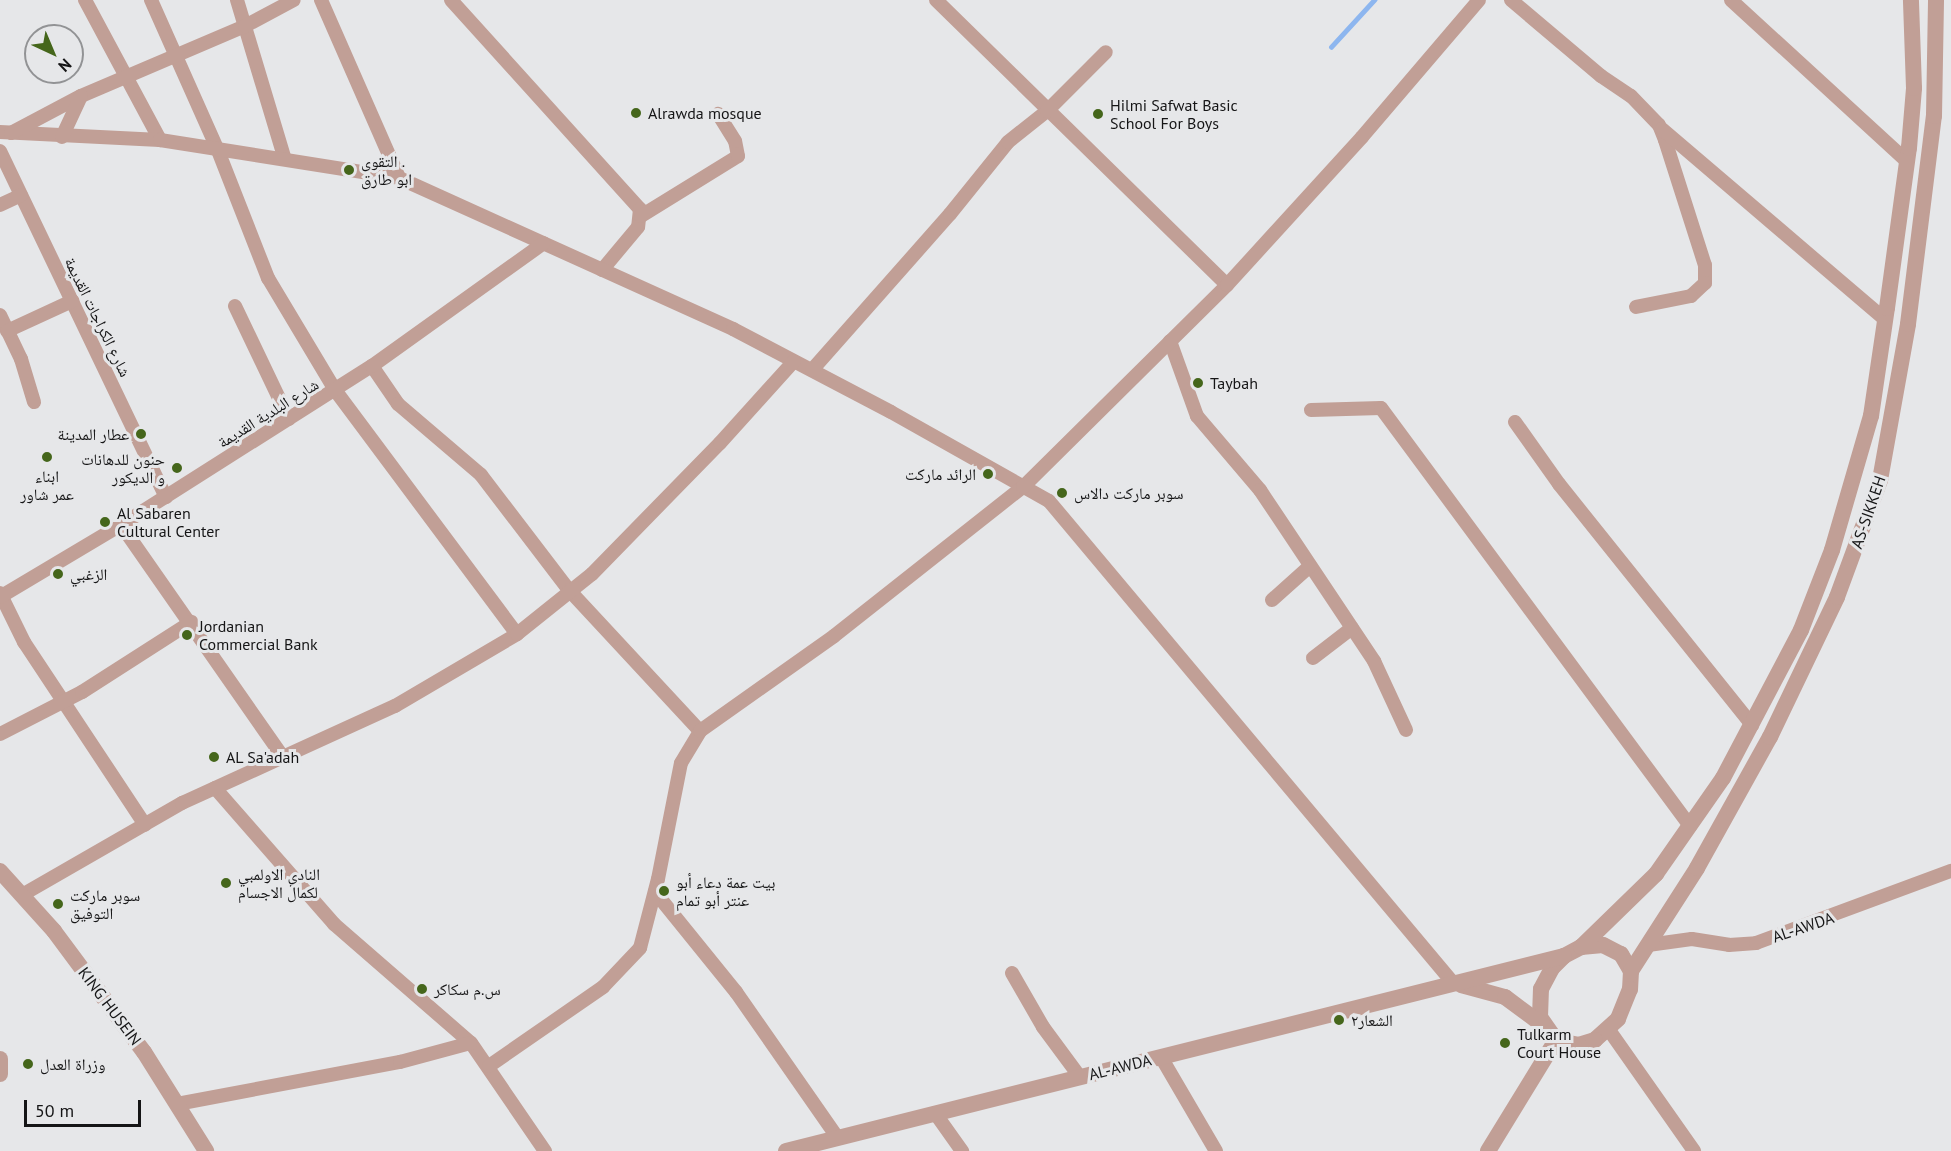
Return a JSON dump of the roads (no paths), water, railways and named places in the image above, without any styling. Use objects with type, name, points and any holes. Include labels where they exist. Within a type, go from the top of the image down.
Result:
[{"type":"street","points":[[85,0],[160,140]]},
{"type":"street","points":[[151,0],[217,148],[268,278],[334,390],[517,634]]},
{"type":"street","points":[[237,0],[284,157]]},
{"type":"street","points":[[5,133],[174,53],[245,26],[294,0]]},
{"type":"street","points":[[321,0],[399,178]]},
{"type":"street","points":[[451,0],[636,203],[640,216],[638,227],[602,270]]},
{"type":"street","points":[[936,0],[1227,285]]},
{"type":"street","points":[[489,1066],[603,987],[640,948],[655,892],[681,763],[700,731],[834,636],[1023,487],[1227,285],[1362,137],[1479,0]]},
{"type":"street","points":[[1511,0],[1601,76],[1631,96],[1659,125],[1886,320]]},
{"type":"street","points":[[1731,0],[1904,158]]},
{"type":"street","points":[[1904,158],[1909,63],[1906,0]]},
{"type":"street","name":"AS-SIKKEH","points":[[1581,947],[1656,874],[1723,778],[1800,630],[1832,550],[1871,416],[1886,320],[1914,88],[1911,0]]},
{"type":"street","name":"AS-SIKKEH","points":[[1631,971],[1697,868],[1770,737],[1837,597],[1880,480],[1908,324],[1926,187],[1934,116],[1936,0]]},
{"type":"street","points":[[812,370],[950,214],[1008,142],[1047,111],[1106,52]]},
{"type":"street","points":[[62,137],[81,96]]},
{"type":"street","points":[[640,216],[738,156],[735,141],[718,114]]},
{"type":"street","points":[[1636,306],[1691,296],[1705,283],[1706,275],[1659,125]]},
{"type":"street","points":[[5,133],[160,140],[284,157],[399,178],[544,243],[794,361],[1049,501],[1454,984],[1505,997],[1545,1026]]},
{"type":"street","name":"شارع الكراجات القديمة","points":[[0,151],[166,497]]},
{"type":"street","points":[[0,205],[21,195]]},
{"type":"street","name":"شارع البلدية القديمة","points":[[0,595],[121,525],[372,366],[544,243]]},
{"type":"street","points":[[7,331],[72,301]]},
{"type":"street","points":[[235,306],[289,418]]},
{"type":"street","points":[[0,315],[21,359],[34,402]]},
{"type":"street","points":[[1170,341],[1197,416],[1260,490],[1374,661],[1406,730]]},
{"type":"street","points":[[22,895],[215,788],[395,706],[517,634],[569,590],[592,574],[720,443],[794,361]]},
{"type":"street","points":[[372,366],[398,404],[495,490],[569,590],[700,731]]},
{"type":"street","points":[[1311,410],[1381,408],[1690,826]]},
{"type":"street","points":[[1515,422],[1559,484],[1752,725]]},
{"type":"street","points":[[121,525],[191,622],[283,757]]},
{"type":"street","points":[[1272,600],[1310,566]]},
{"type":"street","points":[[0,595],[24,642],[145,825]]},
{"type":"street","points":[[0,734],[63,701],[191,622]]},
{"type":"street","points":[[1313,658],[1352,628]]},
{"type":"street","points":[[215,788],[334,924],[471,1043],[489,1066],[545,1151]]},
{"type":"street","name":"KING HUSEIN","points":[[0,871],[54,931],[144,1052],[206,1151]]},
{"type":"street","name":"AL-AWDA","points":[[1648,945],[1692,939],[1729,945],[1756,943],[1951,871]]},
{"type":"street","points":[[655,892],[736,992],[837,1137]]},
{"type":"street","points":[[1603,945],[1621,954],[1631,971],[1630,989],[1609,1030],[1579,1045],[1556,1040],[1545,1026],[1540,1017],[1540,995],[1552,968],[1564,956],[1581,947],[1603,945]]},
{"type":"street","name":"AL-AWDA","points":[[786,1151],[1564,956]]},
{"type":"street","points":[[1012,973],[1043,1027],[1080,1077]]},
{"type":"street","points":[[1609,1030],[1694,1151]]},
{"type":"street","points":[[1488,1151],[1556,1040]]},
{"type":"street","points":[[177,1104],[400,1062],[471,1043]]},
{"type":"street","points":[[1161,1057],[1216,1151]]},
{"type":"street","points":[[0,1059],[0,1074]]},
{"type":"street","points":[[935,1113],[962,1151]]},
{"type":"waterway","points":[[1331,47],[1374,0]]},
{"type":"place","name":"Alrawda mosque","points":[[636,113]]},
{"type":"place","name":"Hilmi Safwat Basic School For Boys","points":[[1098,114]]},
{"type":"place","name":"التقوى . ابو طارق","points":[[349,170]]},
{"type":"place","name":"Taybah","points":[[1198,383]]},
{"type":"place","name":"عطار المدينة","points":[[141,434]]},
{"type":"place","name":"ابناء عمر شاور","points":[[47,457]]},
{"type":"place","name":"حنون للدهانات و الديكور","points":[[177,468]]},
{"type":"place","name":"الرائد ماركت","points":[[988,474]]},
{"type":"place","name":"سوبر ماركت دالاس","points":[[1062,493]]},
{"type":"place","name":"Al Sabaren Cultural Center","points":[[105,522]]},
{"type":"place","name":"الزغبي","points":[[58,574]]},
{"type":"place","name":"Jordanian Commercial Bank","points":[[187,635]]},
{"type":"place","name":"AL Sa'adah","points":[[214,757]]},
{"type":"place","name":"النادي الاولمبي لكمال الاجسام","points":[[226,883]]},
{"type":"place","name":"بيت عمة دعاء أبو عنتر أبو تمام","points":[[664,891]]},
{"type":"place","name":"سوبر ماركت التوفيق","points":[[58,904]]},
{"type":"place","name":"س.م سكاكر","points":[[422,989]]},
{"type":"place","name":"الشعار٢","points":[[1339,1020]]},
{"type":"place","name":"Tulkarm Court House","points":[[1505,1043]]},
{"type":"place","name":"وزراة العدل","points":[[28,1064]]}]
